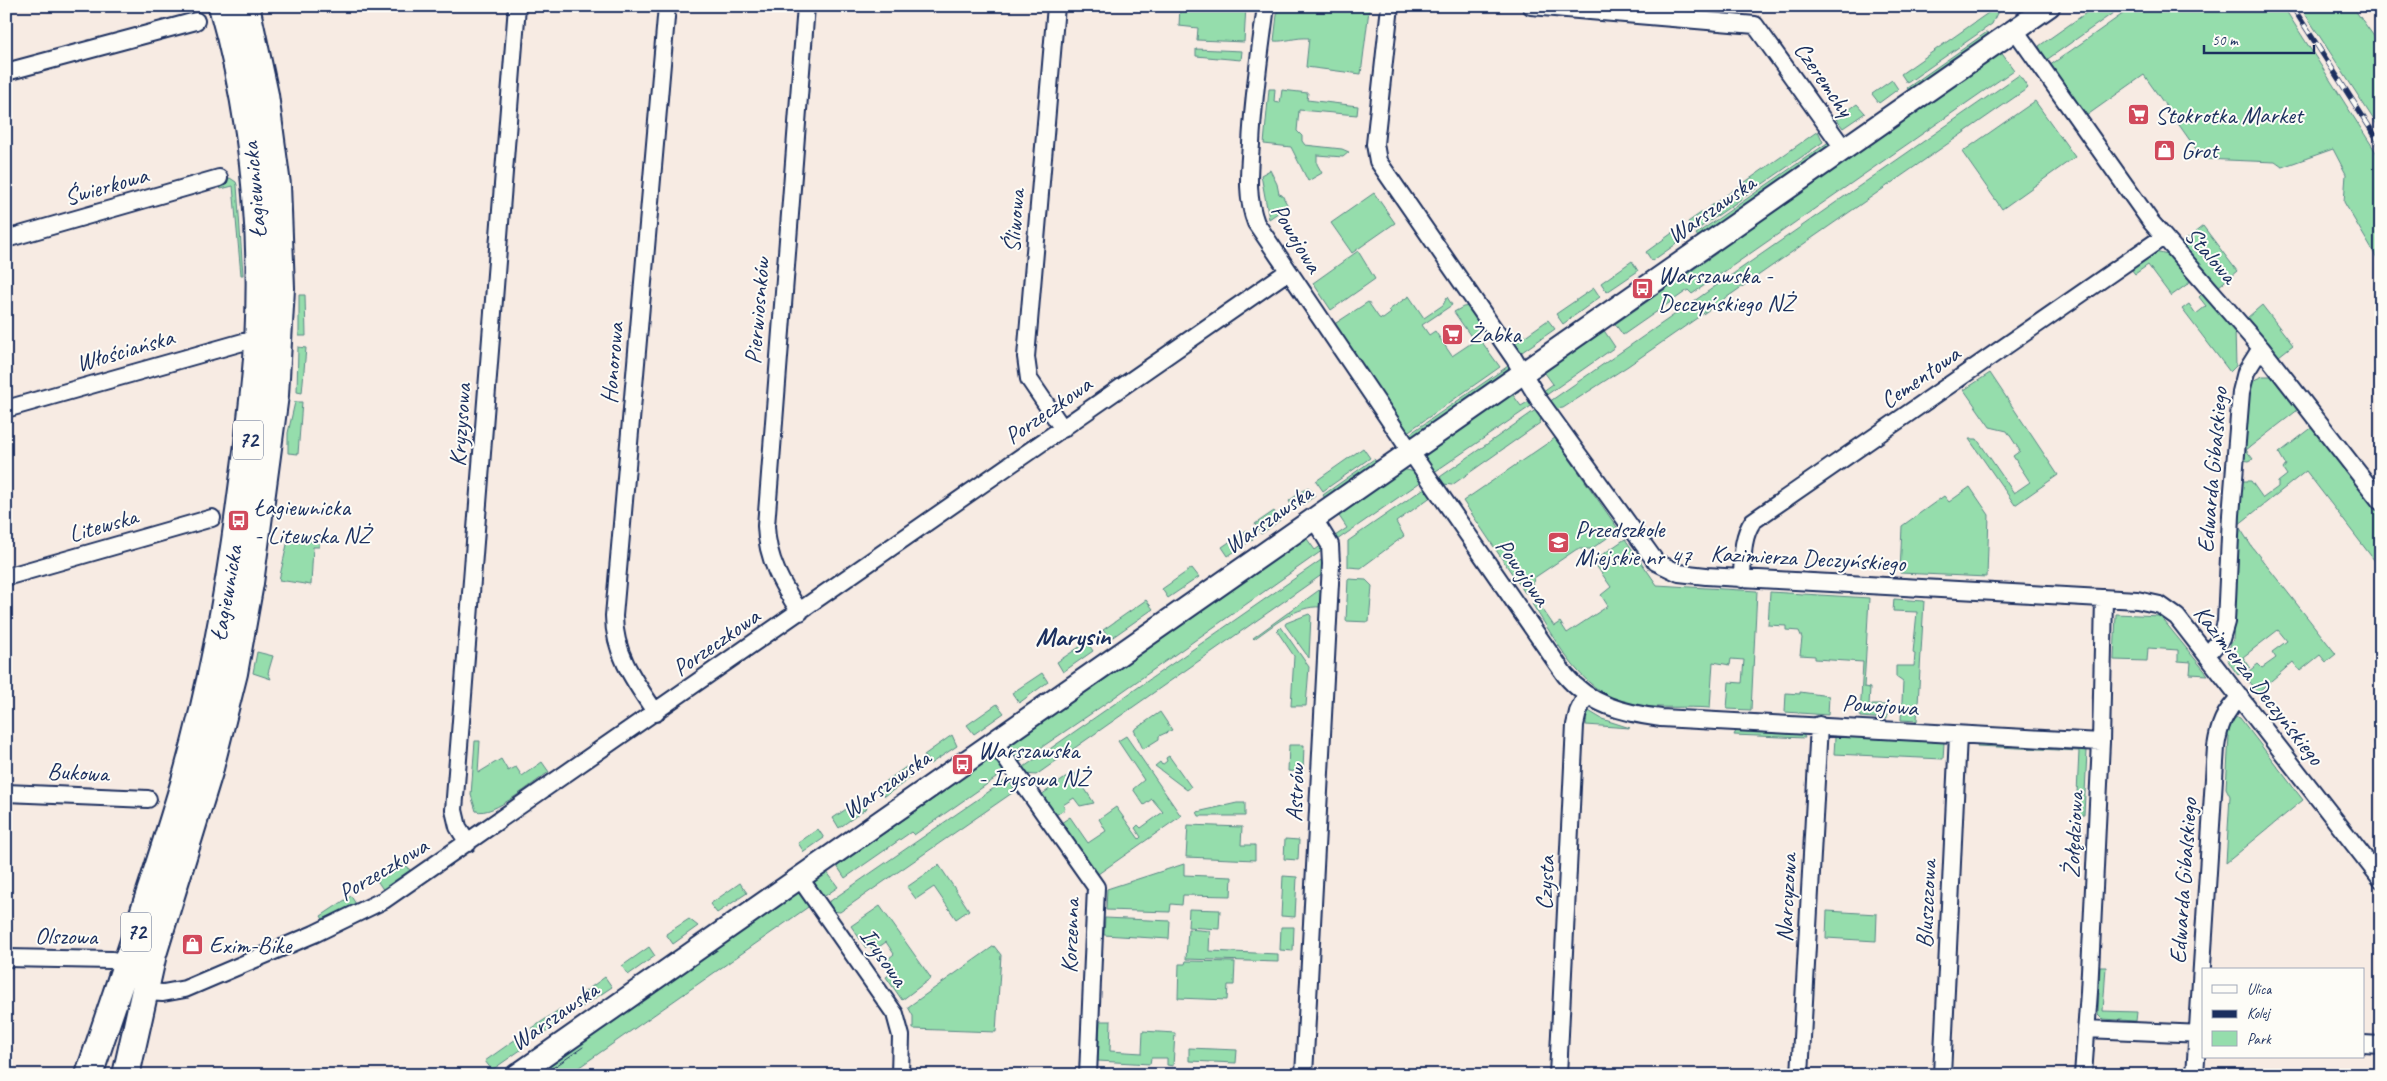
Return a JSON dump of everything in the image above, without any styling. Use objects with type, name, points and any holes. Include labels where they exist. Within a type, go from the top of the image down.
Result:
[{"type":"main road","name":"Łagiewnicka","points":[[89,1075],[186,777],[208,691],[231,567],[253,406],[258,341],[259,256],[253,164],[237,68],[222,6]]},
{"type":"main road","name":"Łagiewnicka","points":[[126,1075],[144,992],[164,914],[209,772],[234,673],[250,583],[275,395],[281,288],[277,185],[264,88],[246,6]]},
{"type":"street","name":"Kryzysowa","points":[[468,843],[458,828],[454,810],[517,6]]},
{"type":"street","name":"Honorowa","points":[[656,713],[621,655],[614,628],[614,616],[667,6]]},
{"type":"street","name":"Pierwiosnków","points":[[800,612],[774,567],[768,547],[766,526],[806,6]]},
{"type":"street","name":"Śliwowa","points":[[1056,6],[1026,357],[1029,379],[1063,429]]},
{"type":"street","name":"Powojowa","points":[[1266,6],[1252,123],[1248,193],[1256,223],[1287,272],[1410,452],[1565,675],[1586,695],[1606,706],[1637,715],[2101,742]]},
{"type":"street","name":"Kazimierza Deczyńskiego","points":[[1390,6],[1376,156],[1548,413],[1656,562],[1668,570],[1678,573],[1742,579],[2104,598],[2145,601],[2166,608],[2177,617],[2381,880]]},
{"type":"street","name":"Czeremchy","points":[[1531,6],[1755,26],[1760,29],[1844,149]]},
{"type":"street","name":"Warszawska","points":[[517,1075],[2015,30],[2043,8]]},
{"type":"street","points":[[6,72],[196,21]]},
{"type":"street","name":"Stalowa","points":[[2015,30],[2163,236],[2261,348],[2381,502]]},
{"type":"street","name":"Świerkowa","points":[[6,239],[219,178]]},
{"type":"street","name":"Cementowa","points":[[1742,579],[1744,540],[1747,530],[1753,521],[2163,236]]},
{"type":"street","name":"Porzeczkowa","points":[[144,992],[163,993],[185,989],[314,934],[384,900],[656,713],[1287,272]]},
{"type":"street","name":"Włościańska","points":[[6,409],[243,342],[258,341]]},
{"type":"street","name":"Edwarda Gibalskiego","points":[[2207,655],[2221,639],[2226,622],[2230,515],[2241,392],[2246,372],[2261,348]]},
{"type":"street","name":"Litewska","points":[[6,577],[212,518]]},
{"type":"street","name":"Astrów","points":[[1304,1075],[1331,564],[1328,540],[1314,519]]},
{"type":"street","name":"Żołędziowa","points":[[2083,1075],[2090,983],[2101,742],[2104,598]]},
{"type":"street","name":"Czysta","points":[[1558,1075],[1575,725],[1578,712],[1586,695]]},
{"type":"street","name":"Edwarda Gibalskiego","points":[[2204,968],[2218,731],[2226,712],[2240,697]]},
{"type":"street","name":"Narcyzowa","points":[[1800,1075],[1819,725]]},
{"type":"street","name":"Bluszczowa","points":[[1942,1075],[1958,735]]},
{"type":"street","name":"Korzenna","points":[[994,742],[1096,887],[1088,1075]]},
{"type":"street","name":"Bukowa","points":[[6,793],[148,800]]},
{"type":"street","name":"Irysowa","points":[[799,877],[895,1014],[901,1036],[900,1075]]},
{"type":"street","name":"Olszowa","points":[[6,958],[112,960],[125,964]]},
{"type":"street","name":"Edwarda Gibalskiego","points":[[2195,1075],[2202,1000]]},
{"type":"street","points":[[2086,1028],[2200,1034]]},
{"type":"street","points":[[2364,1044],[2381,1045]]},
{"type":"green space","points":[[1180,6],[1246,6],[1244,42],[1197,40],[1198,28],[1179,26]]},
{"type":"green space","points":[[1278,6],[1366,6],[1369,10],[1361,74],[1306,67],[1309,38],[1274,41]]},
{"type":"green space","points":[[1998,6],[2006,6],[1997,13],[1992,24],[1907,83],[1901,74]]},
{"type":"green space","points":[[2096,6],[2123,6],[2045,61],[2039,46]]},
{"type":"green space","points":[[2134,6],[2283,6],[2381,160],[2381,265],[2344,202],[2346,174],[2333,149],[2282,167],[2275,162],[2203,159],[2144,75],[2086,116],[2049,66]]},
{"type":"green space","points":[[2300,6],[2352,6],[2381,46],[2381,131]]},
{"type":"green space","points":[[1987,32],[1990,37],[1911,93],[1907,88]]},
{"type":"green space","points":[[1196,49],[1242,51],[1241,60],[1196,56]]},
{"type":"green space","points":[[2000,51],[2014,70],[1692,294],[1688,290],[1623,335],[1615,324],[1717,253],[1714,247]]},
{"type":"green space","points":[[2019,75],[2028,88],[1628,366],[1563,408],[1556,409],[1549,402]]},
{"type":"green space","points":[[1892,80],[1898,89],[1879,103],[1872,94]]},
{"type":"green space","points":[[1269,89],[1275,89],[1274,102],[1280,103],[1282,90],[1308,93],[1307,100],[1358,106],[1357,115],[1299,110],[1297,131],[1302,136],[1302,141],[1305,145],[1342,149],[1349,152],[1343,157],[1317,155],[1317,164],[1322,173],[1308,181],[1291,147],[1264,144]]},
{"type":"green space","points":[[2035,101],[2075,157],[2002,209],[1962,152]]},
{"type":"green space","points":[[1857,104],[1865,113],[1843,128],[1836,119]]},
{"type":"green space","points":[[1818,131],[1823,142],[1694,232],[1688,222]]},
{"type":"green space","points":[[1830,141],[1830,147],[1700,240],[1696,234]]},
{"type":"green space","points":[[1270,170],[1277,184],[1279,194],[1282,195],[1288,206],[1269,219],[1261,175]]},
{"type":"green space","points":[[230,178],[237,185],[243,275],[241,275],[233,186],[221,189],[219,186],[223,180]]},
{"type":"green space","points":[[1374,193],[1395,223],[1352,253],[1331,223]]},
{"type":"green space","points":[[2203,226],[2237,271],[2218,287],[2180,244]]},
{"type":"green space","points":[[1675,231],[1682,240],[1652,261],[1646,252]]},
{"type":"green space","points":[[1358,251],[1375,279],[1331,310],[1313,283]]},
{"type":"green space","points":[[2155,252],[2168,255],[2190,278],[2189,283],[2171,296],[2148,265],[2135,274],[2131,269]]},
{"type":"green space","points":[[1632,261],[1638,271],[1607,292],[1601,283]]},
{"type":"green space","points":[[1594,288],[1600,297],[1563,324],[1556,314]]},
{"type":"green space","points":[[2204,292],[2235,330],[2236,366],[2230,372],[2182,309],[2189,304],[2196,314],[2206,306],[2199,297]]},
{"type":"green space","points":[[299,295],[305,295],[306,336],[299,336]]},
{"type":"green space","points":[[1409,296],[1424,318],[1443,305],[1447,297],[1452,305],[1422,325],[1429,335],[1435,331],[1452,356],[1479,338],[1500,367],[1406,433],[1333,325],[1368,302],[1379,318],[1383,319],[1391,313],[1389,310]]},
{"type":"green space","points":[[2262,305],[2293,345],[2279,356],[2247,318]]},
{"type":"green space","points":[[1470,306],[1485,329],[1472,338],[1454,312],[1463,307]]},
{"type":"green space","points":[[1548,320],[1555,329],[1522,352],[1519,351],[1514,344]]},
{"type":"green space","points":[[1601,326],[1615,347],[1545,396],[1542,392],[1553,384],[1545,373],[1539,377],[1540,373]]},
{"type":"green space","points":[[298,347],[306,348],[302,393],[297,392]]},
{"type":"green space","points":[[1511,364],[1510,372],[1414,437],[1408,435]]},
{"type":"green space","points":[[1990,373],[2058,475],[2015,505],[1969,439],[1977,439],[2014,493],[2030,482],[2013,456],[2020,451],[2007,431],[1990,427],[1964,390]]},
{"type":"green space","points":[[2263,376],[2273,376],[2299,409],[2246,450],[2253,459],[2249,461],[2242,460],[2251,384]]},
{"type":"green space","points":[[1516,391],[1519,391],[1513,395],[1521,406],[1531,400],[1534,404],[1433,473],[1425,460],[1426,453]]},
{"type":"green space","points":[[295,402],[302,402],[298,454],[288,453],[288,433]]},
{"type":"green space","points":[[1537,409],[1541,417],[1540,423],[1452,485],[1443,484],[1437,479]]},
{"type":"green space","points":[[2314,426],[2381,514],[2381,569],[2306,471],[2239,524],[2241,481],[2251,481],[2263,498],[2278,487],[2278,482],[2287,475],[2283,469],[2286,465],[2279,453]]},
{"type":"green space","points":[[1555,438],[1619,530],[1591,549],[1577,549],[1534,578],[1532,588],[1525,593],[1463,501]]},
{"type":"green space","points":[[1363,448],[1370,458],[1323,491],[1316,481]]},
{"type":"green space","points":[[1374,459],[1378,464],[1326,500],[1323,495]]},
{"type":"green space","points":[[1402,469],[1415,472],[1422,481],[1337,540],[1335,536],[1347,528],[1339,516],[1334,519],[1337,514]]},
{"type":"green space","points":[[1308,487],[1315,496],[1295,510],[1289,501]]},
{"type":"green space","points":[[1426,487],[1432,496],[1396,522],[1404,536],[1361,568],[1348,567],[1348,541]]},
{"type":"green space","points":[[1970,487],[1989,515],[1987,577],[1900,573],[1902,526],[1944,496],[1949,502]]},
{"type":"green space","points":[[1274,511],[1280,520],[1261,534],[1255,524]]},
{"type":"green space","points":[[2239,526],[2252,547],[2336,654],[2326,662],[2320,655],[2300,671],[2293,662],[2257,693],[2244,675],[2258,664],[2262,668],[2276,658],[2272,652],[2287,641],[2278,630],[2243,657],[2250,667],[2238,675],[2229,662],[2227,655],[2233,640]]},
{"type":"green space","points":[[1247,530],[1253,539],[1228,556],[1222,547]]},
{"type":"green space","points":[[1303,537],[1309,537],[1307,539],[1315,550],[1322,545],[1323,550],[1017,764],[1010,753],[1009,743]]},
{"type":"green space","points":[[1625,539],[1657,585],[1757,591],[1751,710],[1727,709],[1729,682],[1742,683],[1744,660],[1731,659],[1730,665],[1713,662],[1710,708],[1655,707],[1618,700],[1602,692],[1587,681],[1574,667],[1532,604],[1537,601],[1554,626],[1560,622],[1567,633],[1608,606],[1601,595],[1611,587],[1593,561]]},
{"type":"green space","points":[[288,540],[319,542],[319,547],[313,547],[311,585],[279,580]]},
{"type":"green space","points":[[1324,558],[1323,574],[1036,775],[1025,774],[1021,769]]},
{"type":"green space","points":[[1192,568],[1199,577],[1168,598],[1162,589]]},
{"type":"green space","points":[[1348,579],[1366,580],[1372,586],[1369,622],[1346,621]]},
{"type":"green space","points":[[1322,588],[1321,607],[1303,609],[1294,613],[1253,638]]},
{"type":"green space","points":[[1770,592],[1869,598],[1864,687],[1870,688],[1869,705],[1887,705],[1887,719],[1860,717],[1863,662],[1815,659],[1815,656],[1800,655],[1802,638],[1799,631],[1786,630],[1786,626],[1768,625]]},
{"type":"green space","points":[[1894,599],[1924,601],[1917,721],[1901,720],[1903,682],[1896,677],[1896,666],[1914,666],[1915,654],[1913,653],[1917,612],[1893,611]]},
{"type":"green space","points":[[1146,600],[1153,609],[1110,639],[1103,630]]},
{"type":"green space","points":[[1309,614],[1311,616],[1309,658],[1285,625]]},
{"type":"green space","points":[[2116,614],[2160,616],[2208,675],[2190,674],[2191,662],[2178,661],[2178,650],[2148,648],[2147,661],[2114,660]]},
{"type":"green space","points":[[1281,627],[1309,667],[1306,706],[1291,706],[1294,656],[1277,631]]},
{"type":"green space","points":[[1087,642],[1093,651],[1063,672],[1057,662]]},
{"type":"green space","points":[[257,652],[273,656],[268,673],[271,679],[253,673]]},
{"type":"green space","points":[[1042,673],[1048,682],[1019,703],[1012,693]]},
{"type":"green space","points":[[1800,692],[1829,696],[1828,715],[1785,712],[1786,693],[1800,694]]},
{"type":"green space","points":[[997,704],[1004,713],[974,734],[967,725]]},
{"type":"green space","points":[[1587,710],[1602,719],[1630,728],[1586,725]]},
{"type":"green space","points":[[1160,712],[1172,730],[1159,736],[1159,739],[1143,749],[1134,730]]},
{"type":"green space","points":[[2237,717],[2240,718],[2303,800],[2226,863],[2230,796],[2226,788],[2229,736],[2226,735],[2232,721]]},
{"type":"green space","points":[[1737,729],[1802,732],[1805,738],[1734,735]]},
{"type":"green space","points":[[1840,734],[1941,739],[1944,743],[1943,759],[1834,754],[1835,737]]},
{"type":"green space","points":[[952,735],[957,746],[930,764],[924,755]]},
{"type":"green space","points":[[1126,736],[1181,816],[1098,874],[1061,823],[1070,817],[1088,843],[1106,831],[1099,819],[1116,807],[1139,839],[1141,837],[1135,828],[1138,825],[1141,828],[1163,812],[1152,799],[1144,805],[1133,789],[1144,780],[1118,741]]},
{"type":"green space","points":[[475,741],[480,741],[478,773],[501,759],[508,771],[516,767],[522,776],[542,762],[549,772],[503,804],[492,809],[476,811],[471,795]]},
{"type":"green space","points":[[1979,742],[2084,747],[2087,751],[2084,815],[2076,815],[2079,751],[1977,746]]},
{"type":"green space","points":[[1289,745],[1304,745],[1303,772],[1288,771]]},
{"type":"green space","points":[[991,755],[1006,771],[914,835],[911,832],[845,878],[837,866],[939,795],[936,790]]},
{"type":"green space","points":[[1169,756],[1191,787],[1187,790],[1155,766],[1160,762],[1162,765]]},
{"type":"green space","points":[[906,767],[913,776],[885,796],[878,787]]},
{"type":"green space","points":[[1074,772],[1094,803],[1080,806],[1074,798],[1063,805],[1065,809],[1056,815],[1041,795]]},
{"type":"green space","points":[[1010,777],[1015,791],[840,912],[831,911],[826,904]]},
{"type":"green space","points":[[861,799],[867,808],[839,828],[833,818]]},
{"type":"green space","points":[[1245,803],[1245,816],[1199,816],[1197,812]]},
{"type":"green space","points":[[1188,825],[1242,827],[1241,845],[1255,845],[1255,860],[1186,857]]},
{"type":"green space","points":[[818,829],[824,838],[804,852],[798,843]]},
{"type":"green space","points":[[1285,839],[1299,840],[1298,860],[1284,859]]},
{"type":"green space","points":[[403,860],[411,872],[384,891],[376,879]]},
{"type":"green space","points":[[1184,864],[1184,875],[1232,877],[1231,896],[1183,895],[1182,905],[1171,904],[1170,912],[1106,910],[1107,889]]},
{"type":"green space","points":[[939,865],[969,910],[956,919],[934,887],[916,899],[907,887]]},
{"type":"green space","points":[[824,868],[838,887],[822,898],[813,881]]},
{"type":"green space","points":[[1283,876],[1297,877],[1295,917],[1281,916]]},
{"type":"green space","points":[[740,883],[747,893],[717,913],[710,904]]},
{"type":"green space","points":[[796,892],[802,893],[811,905],[568,1075],[531,1075]]},
{"type":"green space","points":[[351,896],[357,906],[324,921],[321,916]]},
{"type":"green space","points":[[880,906],[931,978],[902,1000],[886,977],[896,971],[888,959],[894,954],[886,942],[873,951],[870,946],[866,948],[851,926]]},
{"type":"green space","points":[[1189,909],[1220,910],[1219,929],[1188,927]]},
{"type":"green space","points":[[1827,911],[1877,914],[1876,941],[1826,938]]},
{"type":"green space","points":[[1105,918],[1170,921],[1169,939],[1104,935]]},
{"type":"green space","points":[[689,919],[698,926],[673,944],[666,934]]},
{"type":"green space","points":[[1281,927],[1294,927],[1293,951],[1280,950]]},
{"type":"green space","points":[[1188,929],[1210,931],[1209,951],[1278,954],[1278,962],[1186,959]]},
{"type":"green space","points":[[994,946],[1001,955],[996,1032],[913,1029],[913,1016],[908,1007]]},
{"type":"green space","points":[[649,947],[655,956],[628,975],[622,966]]},
{"type":"green space","points":[[1186,961],[1235,962],[1234,985],[1228,985],[1227,1000],[1178,998],[1179,964],[1185,964]]},
{"type":"green space","points":[[2100,967],[2106,967],[2103,1011],[2137,1012],[2136,1021],[2103,1019],[2098,1014]]},
{"type":"green space","points":[[605,977],[612,987],[582,1007],[576,998]]},
{"type":"green space","points":[[560,1009],[567,1018],[537,1038],[531,1029]]},
{"type":"green space","points":[[1100,1021],[1111,1021],[1110,1051],[1142,1053],[1143,1031],[1175,1033],[1173,1066],[1167,1065],[1167,1058],[1151,1058],[1150,1064],[1098,1061]]},
{"type":"green space","points":[[516,1039],[522,1049],[492,1070],[485,1061]]},
{"type":"green space","points":[[1189,1048],[1237,1050],[1236,1063],[1189,1061]]},
{"type":"tram line","points":[[543,1075],[583,1047]]},
{"type":"railway","points":[[2292,6],[2381,145]]},
{"type":"place","name":"Stokrotka Market","points":[[2139,115]]},
{"type":"place","name":"Grot","points":[[2165,150]]},
{"type":"place","name":"Warszawska - Deczyńskiego NŻ","points":[[1642,289]]},
{"type":"place","name":"Żabka","points":[[1453,334]]},
{"type":"place","name":"Łagiewnicka - Litewska NŻ","points":[[238,521]]},
{"type":"place","name":"Przedszkole Miejskie nr 47","points":[[1559,543]]},
{"type":"place","name":"Warszawska - Irysowa NŻ","points":[[962,764]]},
{"type":"place","name":"Exim-Bike","points":[[193,945]]},
{"type":"district","name":"Marysin","points":[[1073,636]]}]
